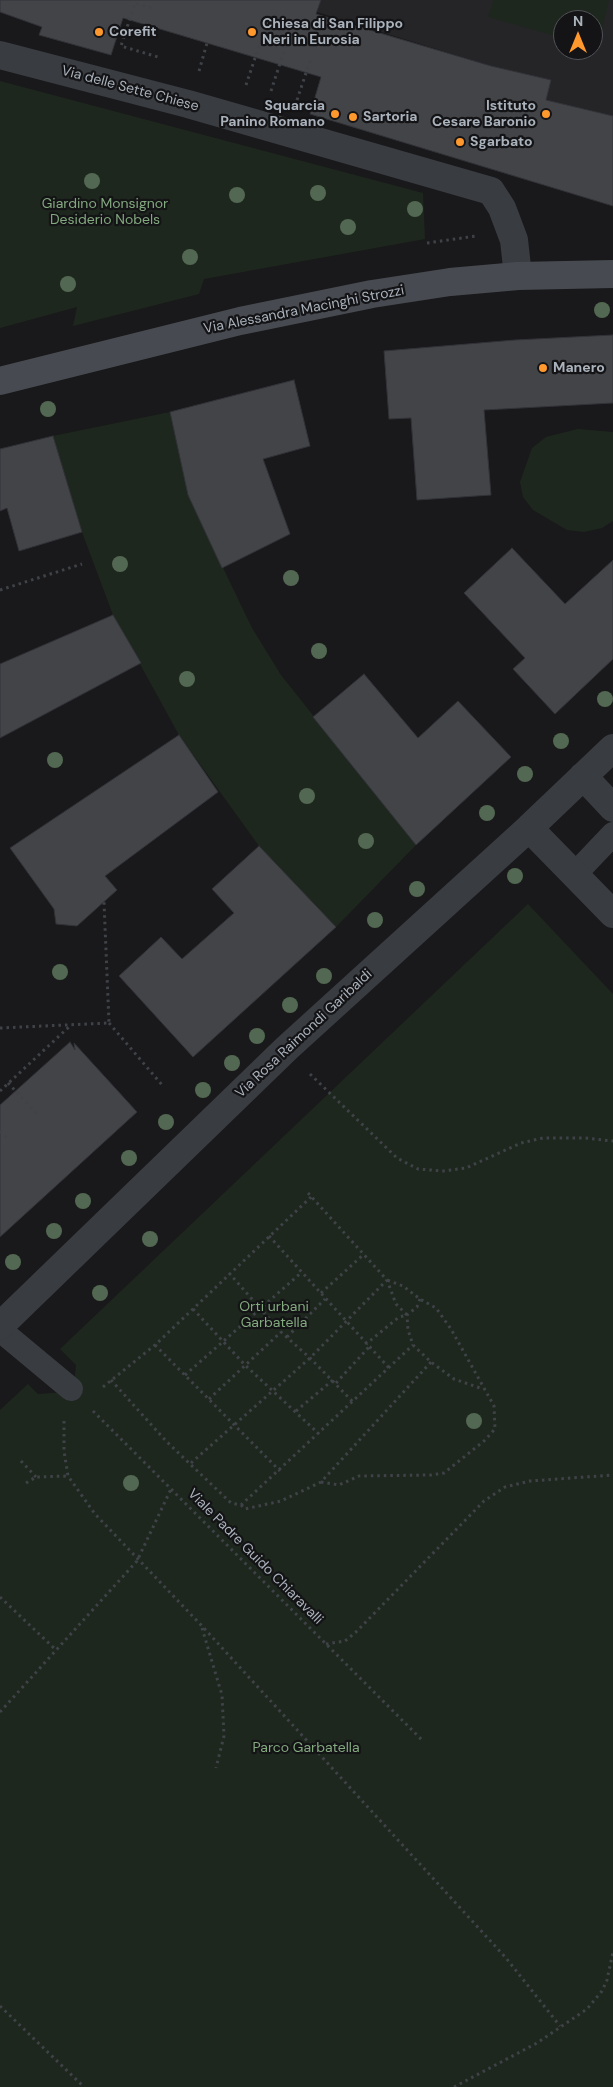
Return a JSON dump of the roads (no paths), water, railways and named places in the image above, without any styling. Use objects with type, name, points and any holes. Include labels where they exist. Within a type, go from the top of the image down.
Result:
[{"type":"street","name":"Via delle Sette Chiese","points":[[0,55],[164,98],[491,191],[502,208],[514,240],[518,276]]},
{"type":"street","name":"Via Alessandra Macinghi Strozzi","points":[[0,381],[290,310],[372,294],[450,282],[518,276],[613,274]]},
{"type":"street","name":"Via Rosa Raimondi Garibaldi","points":[[0,1326],[286,1048],[529,828],[613,748]]},
{"type":"street","points":[[583,776],[613,808]]},
{"type":"street","points":[[529,828],[613,914]]},
{"type":"lane","points":[[575,874],[613,834]]},
{"type":"lane","points":[[0,1330],[78,1397]]},
{"type":"place","name":"Corefit","points":[[99,32]]},
{"type":"place","name":"Chiesa di San Filippo Neri in Eurosia","points":[[252,32]]},
{"type":"place","name":"Squarcia Panino Romano","points":[[335,114]]},
{"type":"place","name":"Istituto Cesare Baronio","points":[[546,114]]},
{"type":"place","name":"Sartoria","points":[[353,117]]},
{"type":"place","name":"Sgarbato","points":[[460,142]]},
{"type":"place","name":"Manero","points":[[543,368]]},
{"type":"park label","name":"Giardino Monsignor Desiderio Nobels","points":[[105,212]]},
{"type":"park label","name":"Orti urbani Garbatella","points":[[274,1315]]},
{"type":"park label","name":"Parco Garbatella","points":[[306,1748]]}]
